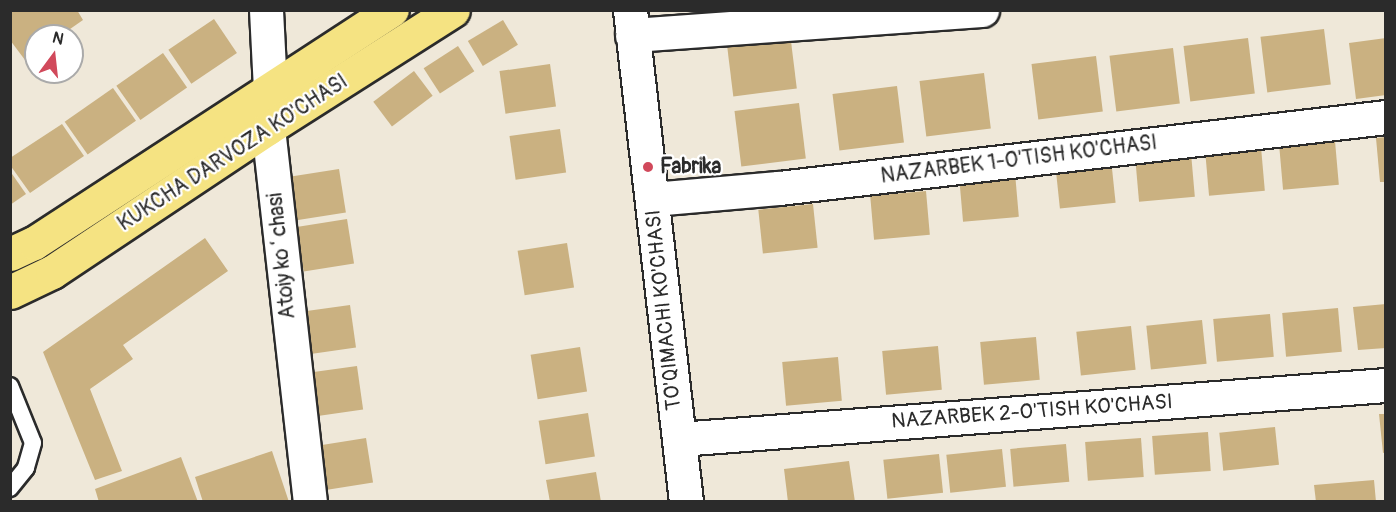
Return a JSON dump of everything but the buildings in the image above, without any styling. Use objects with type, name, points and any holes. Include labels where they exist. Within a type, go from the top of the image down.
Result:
[{"type":"main road","name":"KUKCHA DARVOZA KO'CHASI","points":[[10,254],[33,243],[392,10]]},
{"type":"main road","name":"KUKCHA DARVOZA KO'CHASI","points":[[10,292],[52,272],[268,128],[453,10]]},
{"type":"street","name":"Atoiy koʻchasi","points":[[266,10],[270,88],[268,128],[310,501]]},
{"type":"street","points":[[631,23],[982,10]]},
{"type":"street","name":"TO'QIMACHI KO'CHASI","points":[[631,23],[686,501]]},
{"type":"street","name":"NAZARBEK 1-O'TISH KO'CHASI","points":[[652,199],[778,188],[1386,117]]},
{"type":"street","name":"NAZARBEK 2-O'TISH KO'CHASI","points":[[679,440],[1386,385]]},
{"type":"lane","points":[[10,386],[33,443],[26,468],[10,488]]},
{"type":"place","name":"Fabrika","points":[[648,167]]}]
